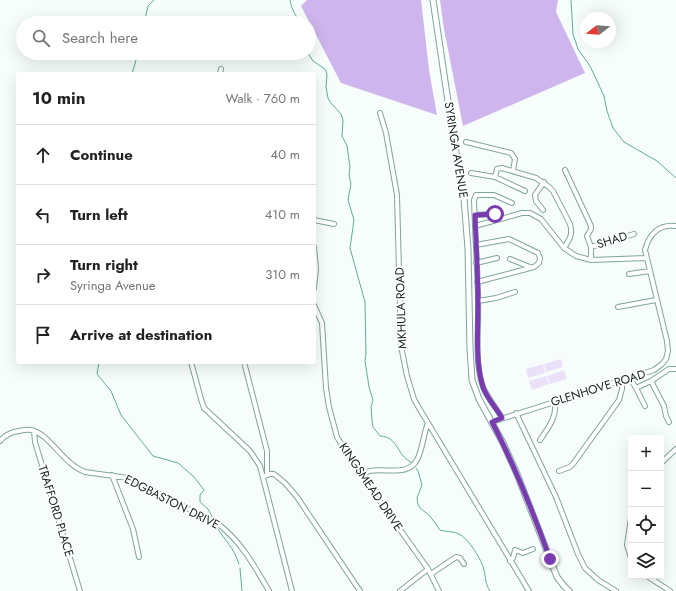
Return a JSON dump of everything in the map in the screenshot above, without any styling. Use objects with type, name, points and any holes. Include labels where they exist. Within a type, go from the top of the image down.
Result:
[{"type":"street","name":"SYRINGA AVENUE","points":[[433,0],[465,204],[468,250],[471,374],[476,392],[503,443],[517,474],[557,576],[569,591]]},
{"type":"street","name":"MKHULA ROAD","points":[[380,113],[386,133],[397,195],[402,355],[414,399],[529,591]]},
{"type":"street","points":[[466,142],[510,153],[515,158],[513,171]]},
{"type":"street","points":[[495,176],[496,171],[499,168],[502,168],[536,178],[544,182],[553,191],[570,224],[571,235],[564,248]]},
{"type":"street","points":[[565,170],[591,226],[587,236],[591,247],[591,260]]},
{"type":"street","points":[[471,173],[495,176],[525,191]]},
{"type":"street","points":[[543,210],[536,201],[535,197],[536,191],[544,182]]},
{"type":"street","points":[[502,418],[488,398],[480,376],[474,200],[476,195],[494,195],[512,203]]},
{"type":"street","points":[[475,226],[522,213],[530,213],[541,219],[564,248],[576,256],[591,260],[646,258]]},
{"type":"street","points":[[475,215],[495,214]]},
{"type":"street","points":[[316,220],[334,224]]},
{"type":"street","name":"GLENHOVE ROAD","points":[[492,422],[516,413],[622,382],[654,370],[662,364],[666,359],[668,351],[667,342],[645,250],[651,236],[662,227],[670,225],[676,226]]},
{"type":"street","name":"SHAD","points":[[591,247],[634,234]]},
{"type":"street","points":[[476,245],[509,239],[536,251],[540,255],[539,263],[531,268],[477,282]]},
{"type":"street","points":[[476,263],[496,258]]},
{"type":"street","points":[[510,259],[531,268]]},
{"type":"street","points":[[629,274],[650,271]]},
{"type":"street","points":[[478,301],[496,298],[515,292]]},
{"type":"street","points":[[618,307],[656,300]]},
{"type":"street","name":"KINGSMEAD DRIVE","points":[[316,310],[322,323],[326,388],[334,430],[349,458],[428,569],[439,591]]},
{"type":"street","points":[[192,364],[204,408],[250,451],[258,462],[265,476],[292,591]]},
{"type":"street","points":[[245,364],[267,451],[265,476]]},
{"type":"street","points":[[636,388],[651,381],[669,369],[676,370]]},
{"type":"street","points":[[630,378],[645,406]]},
{"type":"street","points":[[651,381],[664,406],[669,422]]},
{"type":"street","points":[[559,471],[570,467],[578,458],[619,400],[622,382]]},
{"type":"street","points":[[540,440],[553,420],[555,401]]},
{"type":"street","points":[[516,413],[556,497],[578,554],[586,568],[598,580],[616,591]]},
{"type":"street","points":[[361,475],[370,471],[404,469],[412,465],[418,456],[428,423]]},
{"type":"street","points":[[0,440],[7,434],[15,431],[27,429],[34,430]]},
{"type":"street","name":"EDGBASTON DRIVE","points":[[34,430],[43,436],[67,462],[78,470],[120,476],[132,480],[221,527],[248,556],[269,591]]},
{"type":"street","name":"TRAFFORD PLACE","points":[[34,430],[35,442],[80,591]]},
{"type":"street","points":[[664,461],[676,449]]},
{"type":"street","points":[[265,476],[272,474],[276,475],[291,490],[360,591]]},
{"type":"street","points":[[112,475],[133,529],[139,557]]},
{"type":"street","points":[[628,538],[628,548]]},
{"type":"street","points":[[510,561],[513,558],[515,550],[523,553],[534,549]]},
{"type":"street","points":[[430,574],[456,557],[460,558],[464,564]]},
{"type":"street","points":[[400,591],[428,569]]},
{"type":"street","points":[[652,579],[670,591]]},
{"type":"shaded area","points":[[307,0],[421,0],[429,70],[437,115],[341,83],[316,35],[316,16],[306,16],[301,6]]},
{"type":"shaded area","points":[[440,0],[558,0],[556,12],[585,73],[463,126],[444,29]]},
{"type":"shaded area","points":[[561,359],[563,367],[546,372],[544,364]]},
{"type":"shaded area","points":[[543,364],[545,373],[528,378],[526,369]]},
{"type":"shaded area","points":[[564,370],[567,379],[550,384],[547,376]]},
{"type":"shaded area","points":[[546,376],[549,384],[532,390],[529,381]]},
{"type":"waterway","points":[[146,16],[148,6],[154,0]]},
{"type":"waterway","points":[[290,0],[291,6],[296,16]]},
{"type":"waterway","points":[[571,0],[573,34],[578,49],[590,66],[604,96],[613,128],[624,142],[657,161],[676,178]]},
{"type":"waterway","points":[[133,72],[136,60]]},
{"type":"waterway","points":[[312,60],[325,69],[327,74],[326,87],[328,98],[341,114],[343,120],[342,136],[347,146],[350,167],[349,175],[351,184],[348,200],[354,220],[350,248],[365,302],[365,361],[369,387],[373,400],[371,407],[373,427],[380,436],[391,440],[402,455],[411,462]]},
{"type":"waterway","points":[[99,364],[97,374],[111,391],[121,415],[153,456],[178,463],[194,477],[204,490],[200,495],[200,502],[208,509],[213,518]]},
{"type":"waterway","points":[[416,468],[422,485],[417,498],[420,508],[430,516],[440,530],[454,532],[463,536],[478,555],[483,566],[486,583],[490,591]]},
{"type":"waterway","points":[[217,528],[232,548],[239,564]]},
{"type":"waterway","points":[[240,568],[242,591]]},
{"type":"route","points":[[495,214],[475,215],[478,351],[480,376],[488,398],[502,418],[492,422],[517,474],[550,559]]}]
